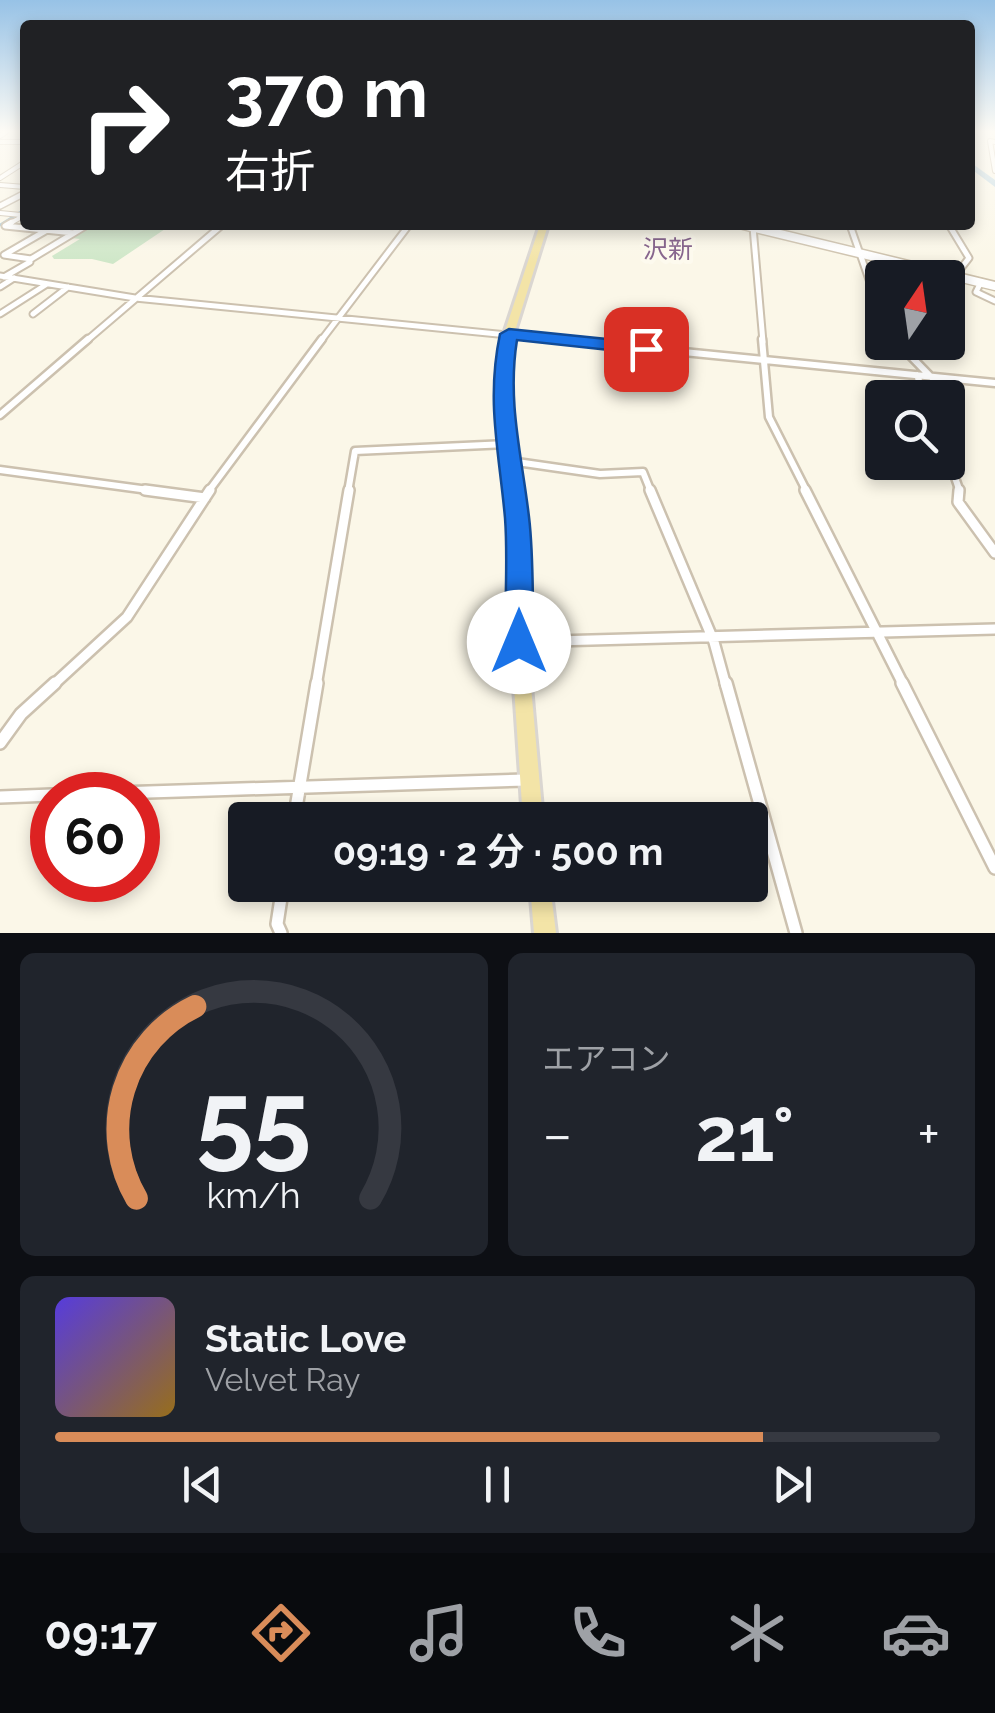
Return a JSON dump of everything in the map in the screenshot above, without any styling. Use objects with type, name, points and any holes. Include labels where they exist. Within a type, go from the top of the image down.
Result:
[{"type":"main road","points":[[531,802],[519,642],[518,521],[501,378],[509,334],[542,230]]},
{"type":"main road","points":[[765,230],[890,260]]},
{"type":"main road","points":[[965,278],[995,286]]},
{"type":"main road","points":[[542,902],[545,933]]},
{"type":"street","points":[[0,209],[20,194]]},
{"type":"street","points":[[20,217],[5,226],[20,227]]},
{"type":"street","points":[[2,255],[47,230],[74,233]]},
{"type":"street","points":[[2,255],[31,259],[79,230]]},
{"type":"street","points":[[0,414],[216,230]]},
{"type":"street","points":[[0,743],[21,714],[126,617],[205,498],[336,317],[405,230]]},
{"type":"street","points":[[748,230],[769,418],[995,868]]},
{"type":"street","points":[[851,230],[865,273]]},
{"type":"street","points":[[952,230],[969,258],[965,263]]},
{"type":"street","points":[[2,276],[30,262]]},
{"type":"street","points":[[2,276],[135,298],[995,384]]},
{"type":"street","points":[[0,287],[14,278]]},
{"type":"street","points":[[982,282],[976,292],[995,301]]},
{"type":"street","points":[[0,314],[48,284]]},
{"type":"street","points":[[32,314],[68,287]]},
{"type":"street","points":[[914,360],[931,377]]},
{"type":"street","points":[[917,376],[918,380]]},
{"type":"street","points":[[297,802],[356,451],[507,444]]},
{"type":"street","points":[[509,460],[600,474],[643,472],[710,637],[796,933]]},
{"type":"street","points":[[0,470],[205,498]]},
{"type":"street","points":[[956,480],[958,502],[995,553]]},
{"type":"street","points":[[519,642],[995,629]]},
{"type":"street","points":[[160,792],[529,780]]},
{"type":"street","points":[[0,797],[30,796]]},
{"type":"street","points":[[280,902],[277,924],[281,933]]},
{"type":"green space","points":[[84,230],[164,230],[113,264],[92,259],[54,259],[52,256],[80,239],[72,238]]},
{"type":"waterway","points":[[984,176],[995,184]]},
{"type":"waterway","points":[[0,225],[20,212]]},
{"type":"district","name":"沢新","points":[[668,249]]},
{"type":"route","points":[[519,642],[518,521],[502,412],[501,378],[509,334],[646,349]]}]
